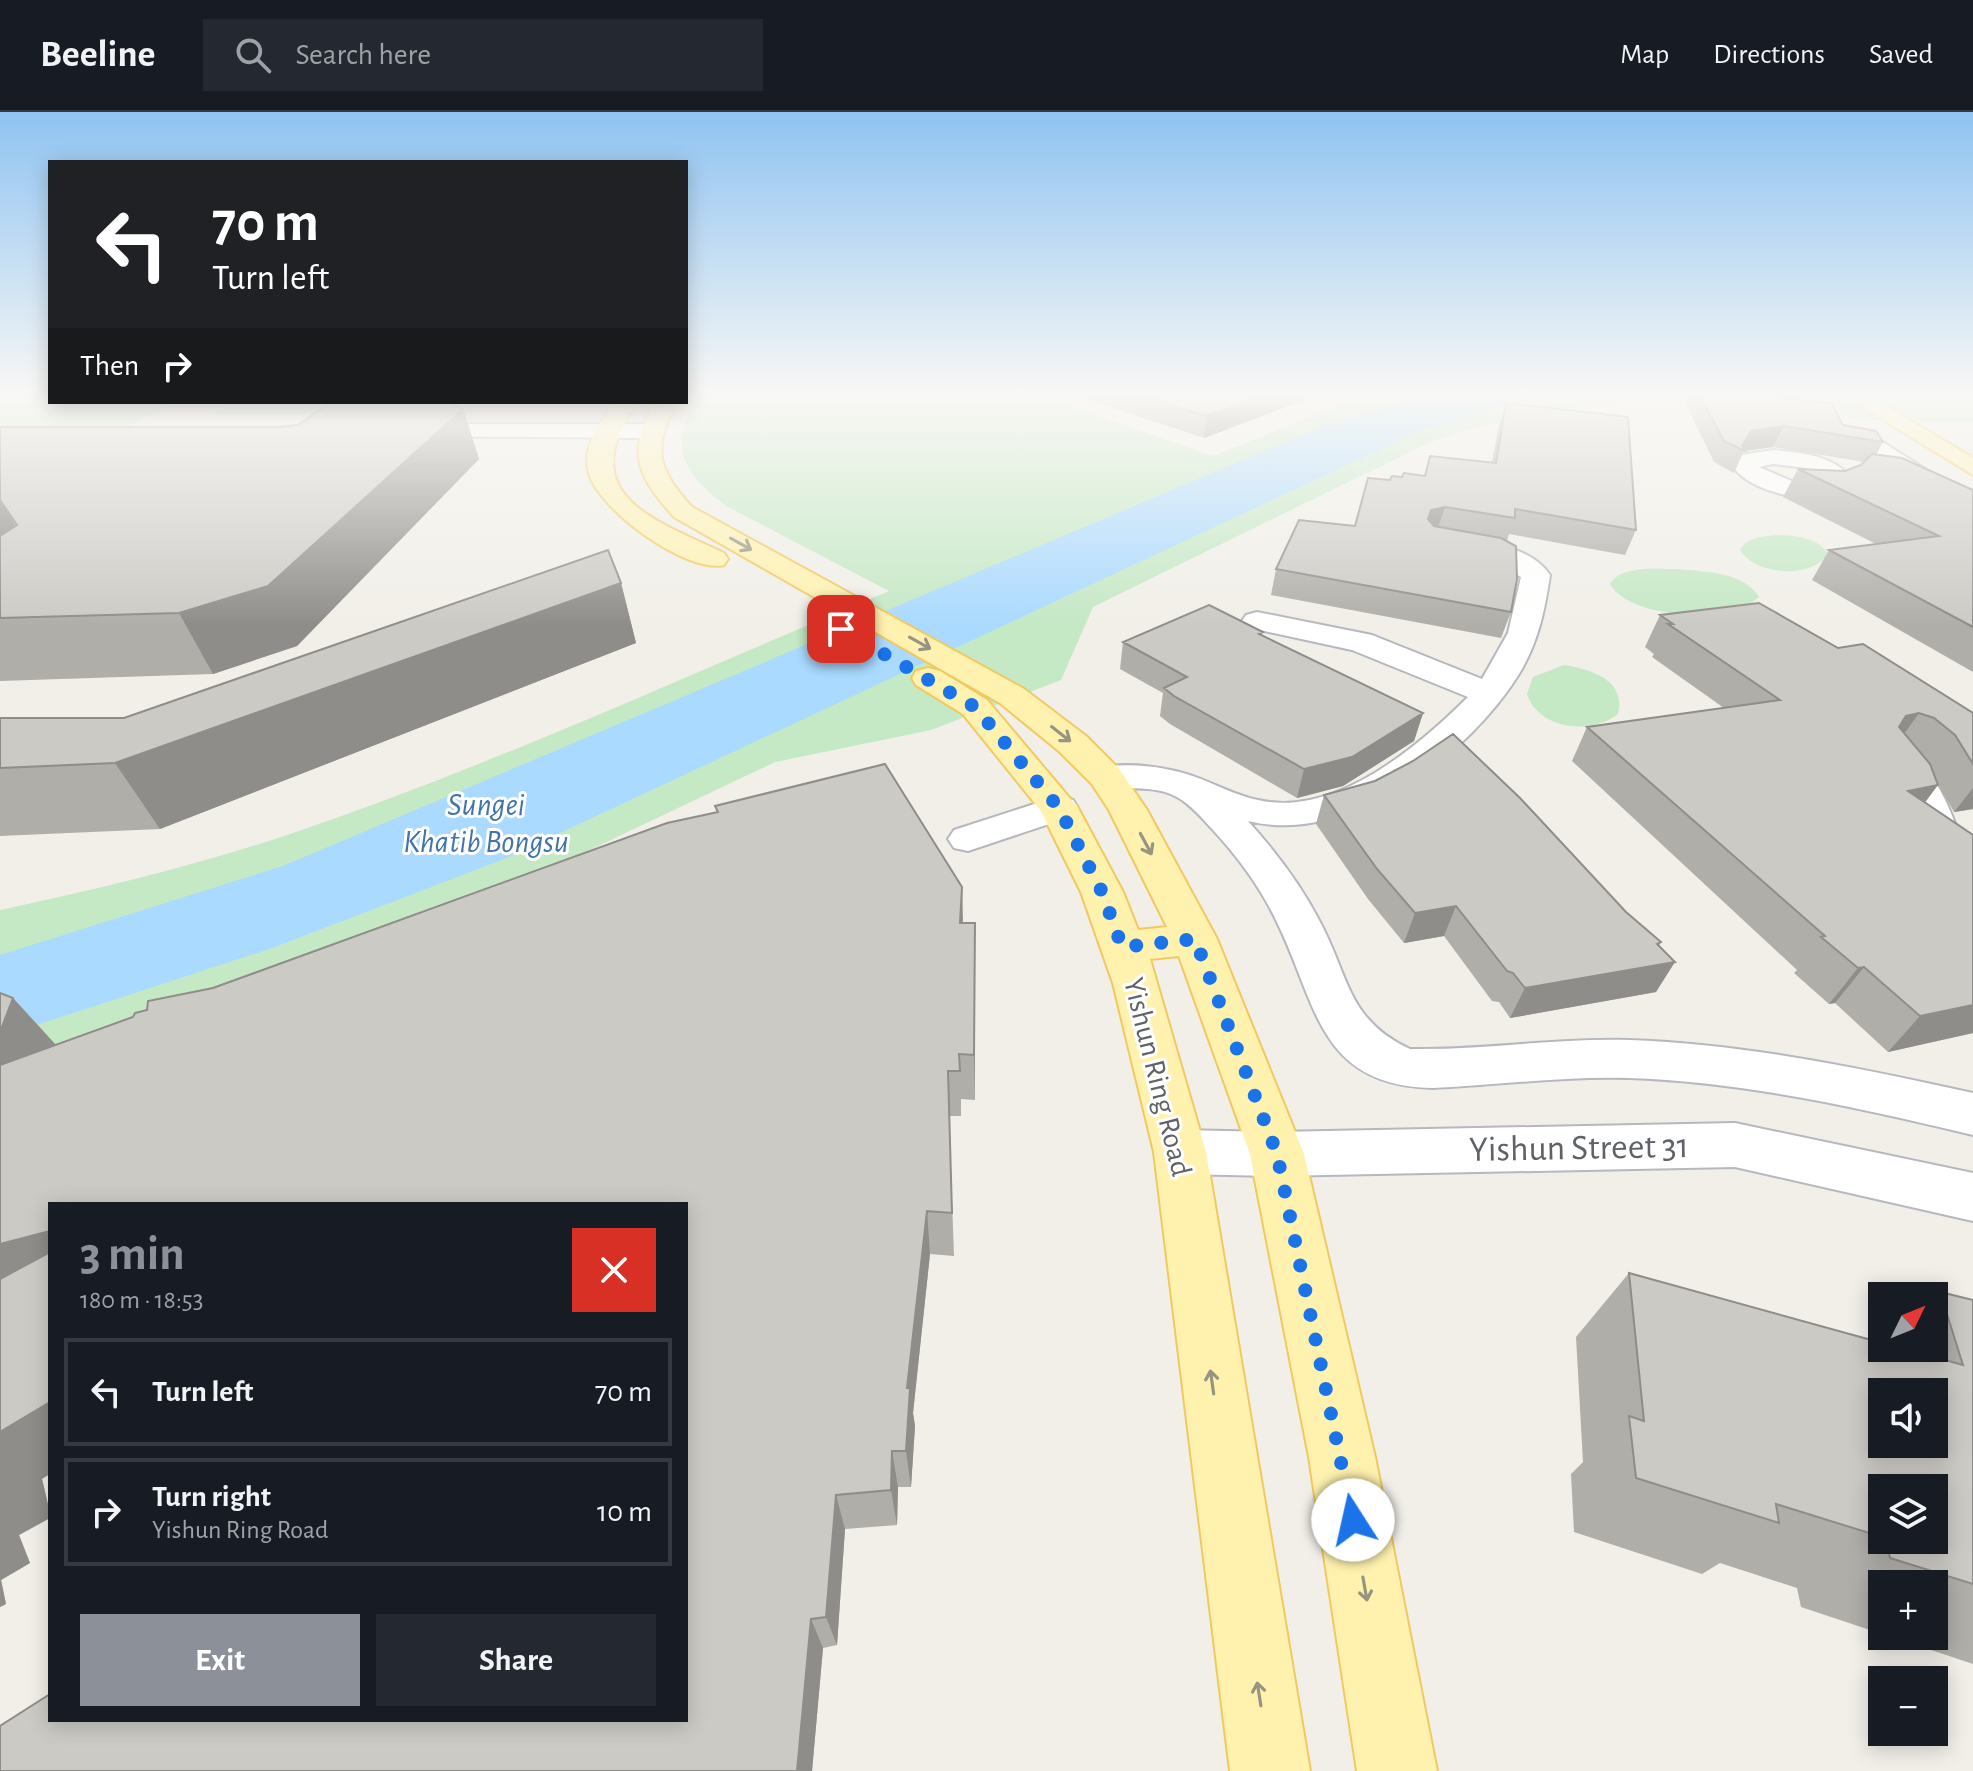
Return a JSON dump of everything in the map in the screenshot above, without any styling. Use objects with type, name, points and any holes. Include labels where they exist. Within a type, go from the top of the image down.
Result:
[{"type":"main road","name":"Yishun Ring Road","points":[[602,471],[610,496],[643,525],[817,616],[954,677],[1012,696],[1073,744],[1106,777],[1128,810],[1195,939],[1277,1154],[1342,1457],[1397,1771]]},
{"type":"main road","name":"Yishun Ring Road","points":[[654,471],[656,482],[683,512],[871,616],[954,677],[1059,808],[1102,892],[1136,983],[1180,1152],[1270,1771]]},
{"type":"main road","points":[[643,525],[683,512]]},
{"type":"main road","points":[[1122,947],[1195,939]]},
{"type":"street","points":[[1907,471],[1938,486],[1973,510]]},
{"type":"street","points":[[1877,475],[1964,471]]},
{"type":"street","points":[[1938,486],[1973,487]]},
{"type":"street","points":[[1106,777],[1160,780],[1269,814],[1307,815],[1364,792],[1411,767],[1462,724],[1488,693],[1519,643],[1536,575],[1517,560],[1489,551],[1437,542]]},
{"type":"street","points":[[1257,621],[1361,642],[1488,693]]},
{"type":"street","points":[[1896,761],[1924,793],[1934,811],[1939,833],[1954,857],[1973,869]]},
{"type":"street","points":[[1189,787],[1238,831],[1297,918],[1335,1010],[1348,1033],[1374,1054],[1405,1068],[1628,1059],[1734,1066],[1864,1089],[1973,1114]]},
{"type":"street","points":[[968,839],[1059,808]]},
{"type":"street","name":"Yishun Street 31","points":[[1180,1152],[1277,1154],[1735,1145],[1973,1197]]},
{"type":"green space","points":[[692,471],[1370,471],[1093,607],[1061,680],[931,730],[775,762],[453,915],[0,1070],[0,910],[185,866],[369,806],[519,748],[889,591],[726,506]]},
{"type":"green space","points":[[1781,535],[1814,541],[1828,554],[1810,568],[1784,571],[1758,565],[1747,559],[1740,550],[1752,539]]},
{"type":"green space","points":[[1674,569],[1732,577],[1752,588],[1759,597],[1727,611],[1682,614],[1638,605],[1621,596],[1610,584],[1630,571]]},
{"type":"green space","points":[[1564,665],[1595,673],[1612,685],[1619,702],[1618,714],[1607,721],[1581,726],[1554,722],[1542,715],[1527,694],[1533,677]]},
{"type":"water","name":"Sungei Khatib Bongsu","points":[[1216,471],[1333,471],[504,859],[272,948],[0,1037],[0,955],[283,866]]},
{"type":"building","points":[[0,471],[394,471],[268,586],[179,613],[0,618],[0,536],[17,525],[0,500]]},
{"type":"building","points":[[1426,471],[1632,471],[1636,530],[1515,509],[1515,518],[1445,507],[1431,510],[1428,519],[1434,526],[1501,538],[1516,546],[1517,579],[1511,612],[1276,569],[1299,520],[1355,526],[1368,478],[1390,480],[1392,476],[1402,477],[1404,473],[1425,476]]},
{"type":"building","points":[[1803,471],[1932,471],[1973,490],[1973,627],[1829,550],[1939,536]]},
{"type":"building","points":[[608,550],[621,583],[115,763],[0,768],[0,718],[124,718]]},
{"type":"building","points":[[1759,603],[1838,648],[1863,644],[1973,713],[1973,764],[1955,735],[1934,718],[1919,713],[1906,716],[1899,727],[1930,764],[1938,785],[1908,791],[1973,835],[1973,1005],[1920,1016],[1864,967],[1858,968],[1821,937],[1825,936],[1587,727],[1780,700],[1668,624],[1673,624],[1660,615]]},
{"type":"building","points":[[1209,605],[1263,632],[1259,634],[1423,713],[1352,757],[1304,769],[1174,696],[1164,688],[1187,677],[1123,642]]},
{"type":"building","points":[[1453,734],[1520,798],[1626,912],[1661,942],[1657,944],[1675,962],[1525,988],[1513,973],[1507,971],[1456,906],[1415,913],[1377,869],[1324,795],[1375,781],[1413,761]]},
{"type":"building","points":[[885,764],[962,887],[960,923],[975,923],[974,1055],[959,1054],[960,1071],[948,1071],[952,1213],[927,1211],[907,1388],[910,1388],[906,1451],[892,1451],[891,1490],[836,1495],[826,1617],[811,1619],[797,1771],[0,1771],[0,1726],[48,1695],[48,1722],[688,1722],[688,1202],[48,1202],[48,1232],[0,1244],[0,1065],[133,1017],[135,1013],[147,1010],[148,1001],[213,988],[667,823],[718,812],[715,806]]},
{"type":"building","points":[[0,993],[13,998],[0,1032]]},
{"type":"building","points":[[48,1253],[48,1403],[0,1432],[0,1279]]},
{"type":"building","points":[[1629,1273],[1868,1339],[1868,1362],[1948,1361],[1963,1365],[1948,1317],[1948,1294],[1973,1300],[1973,1584],[1948,1576],[1948,1570],[1928,1570],[1890,1558],[1889,1554],[1948,1554],[1948,1474],[1868,1474],[1868,1533],[1776,1504],[1779,1523],[1636,1478],[1629,1416],[1644,1421]]},
{"type":"route","points":[[841,629],[975,707],[1059,808],[1102,892],[1122,947],[1195,939],[1246,1065],[1277,1154],[1353,1520]]}]
